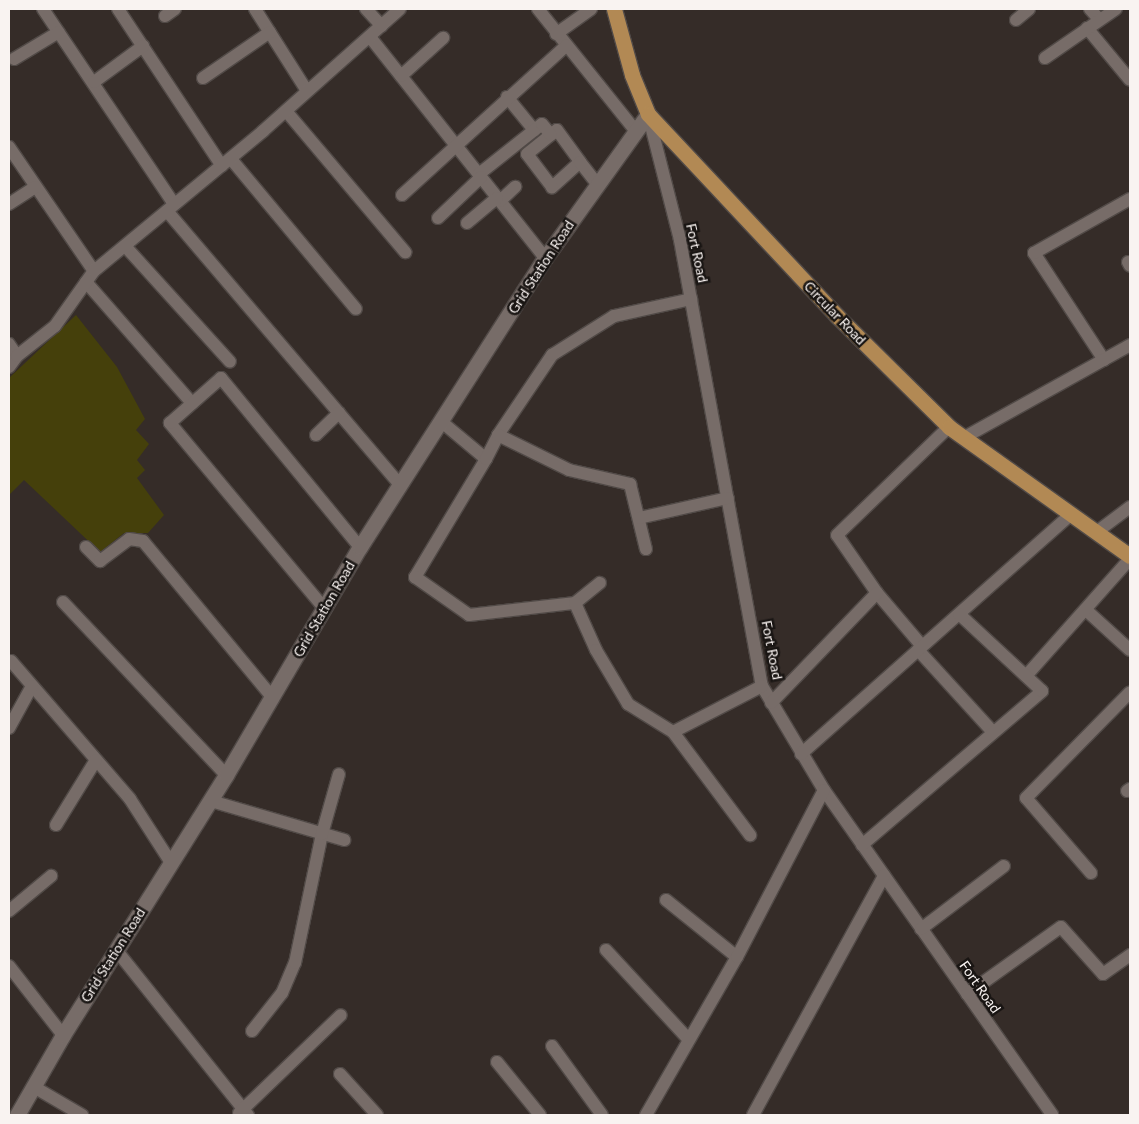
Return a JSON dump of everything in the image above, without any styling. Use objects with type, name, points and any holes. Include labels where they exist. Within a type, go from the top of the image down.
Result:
[{"type":"main road","name":"Circular Road","points":[[614,9],[632,76],[648,114],[837,316],[949,427],[1070,515],[1098,531],[1130,558]]},
{"type":"main road","name":"Grid Station Road","points":[[17,1115],[63,1035],[273,698],[360,547],[442,422],[545,258],[648,114]]},
{"type":"street","points":[[43,9],[94,82],[171,207],[400,485]]},
{"type":"street","points":[[118,9],[226,163],[356,309]]},
{"type":"street","points":[[255,9],[307,91]]},
{"type":"street","points":[[366,9],[382,26]]},
{"type":"street","points":[[9,367],[17,356],[55,326],[94,271],[226,163],[400,9]]},
{"type":"street","points":[[538,9],[556,34],[635,130]]},
{"type":"street","points":[[556,34],[591,9]]},
{"type":"street","points":[[1016,20],[1029,9]]},
{"type":"street","points":[[1090,9],[1099,19]]},
{"type":"street","points":[[1045,58],[1116,9]]},
{"type":"street","points":[[1087,28],[1129,77]]},
{"type":"street","points":[[14,59],[58,32]]},
{"type":"street","points":[[203,78],[270,32]]},
{"type":"street","points":[[370,37],[545,258]]},
{"type":"street","points":[[401,76],[443,38]]},
{"type":"street","points":[[94,82],[143,46]]},
{"type":"street","points":[[402,195],[455,144],[566,46]]},
{"type":"street","points":[[507,97],[534,130]]},
{"type":"street","points":[[286,111],[405,252]]},
{"type":"street","name":"Fort Road","points":[[648,114],[680,240],[762,686],[824,790],[1052,1115]]},
{"type":"street","points":[[438,218],[480,176],[542,124],[551,136]]},
{"type":"street","points":[[580,162],[552,187],[526,154],[557,130],[597,184]]},
{"type":"street","points":[[9,147],[94,271]]},
{"type":"street","points":[[9,204],[35,187]]},
{"type":"street","points":[[467,223],[515,187]]},
{"type":"street","points":[[1104,360],[1034,253],[1130,199]]},
{"type":"street","points":[[125,246],[230,362]]},
{"type":"street","points":[[86,282],[192,403]]},
{"type":"street","points":[[600,582],[575,603],[469,615],[415,577],[498,435],[552,355],[614,316],[691,299]]},
{"type":"street","points":[[9,344],[17,356]]},
{"type":"street","points":[[965,438],[1130,345]]},
{"type":"street","points":[[324,608],[170,423],[221,378],[360,547]]},
{"type":"street","points":[[316,435],[339,413]]},
{"type":"street","points":[[442,422],[486,458]]},
{"type":"street","points":[[949,427],[837,535],[877,593],[920,648],[993,732]]},
{"type":"street","points":[[498,435],[569,470],[630,484],[646,549]]},
{"type":"street","points":[[639,518],[728,498]]},
{"type":"street","points":[[1098,531],[1130,507]]},
{"type":"street","points":[[802,754],[1070,515]]},
{"type":"street","points":[[86,547],[100,561],[129,539],[143,541],[273,698]]},
{"type":"street","points":[[1026,676],[1130,558]]},
{"type":"street","points":[[771,703],[877,593]]},
{"type":"street","points":[[63,602],[226,775]]},
{"type":"street","points":[[575,603],[596,650],[628,704],[672,732],[750,834]]},
{"type":"street","points":[[1086,610],[1130,650]]},
{"type":"street","points":[[862,845],[1042,691],[958,614]]},
{"type":"street","points":[[11,662],[130,799],[170,861]]},
{"type":"street","points":[[9,728],[32,686]]},
{"type":"street","points":[[672,732],[762,686]]},
{"type":"street","points":[[1091,872],[1026,798],[1130,692]]},
{"type":"street","points":[[56,825],[96,760]]},
{"type":"street","points":[[252,1031],[282,993],[295,963],[322,834],[339,774]]},
{"type":"street","points":[[646,1115],[688,1039],[737,957],[824,790]]},
{"type":"street","points":[[210,801],[344,840]]},
{"type":"street","points":[[921,929],[1004,866]]},
{"type":"street","points":[[9,911],[51,876]]},
{"type":"street","points":[[753,1115],[884,876]]},
{"type":"street","points":[[666,900],[737,957]]},
{"type":"street","points":[[967,994],[1061,927],[1103,974],[1130,955]]},
{"type":"street","points":[[606,950],[688,1039]]},
{"type":"street","points":[[117,951],[242,1113],[341,1015]]},
{"type":"street","points":[[11,975],[63,1035]]},
{"type":"street","points":[[552,1046],[602,1115]]},
{"type":"street","points":[[497,1062],[540,1115]]},
{"type":"street","points":[[340,1074],[377,1115]]},
{"type":"street","points":[[34,1087],[82,1115]]},
{"type":"shaded area","points":[[76,315],[117,367],[145,419],[136,430],[149,444],[137,460],[145,470],[137,478],[164,515],[148,533],[124,533],[100,552],[24,480],[9,495],[9,378]]}]
